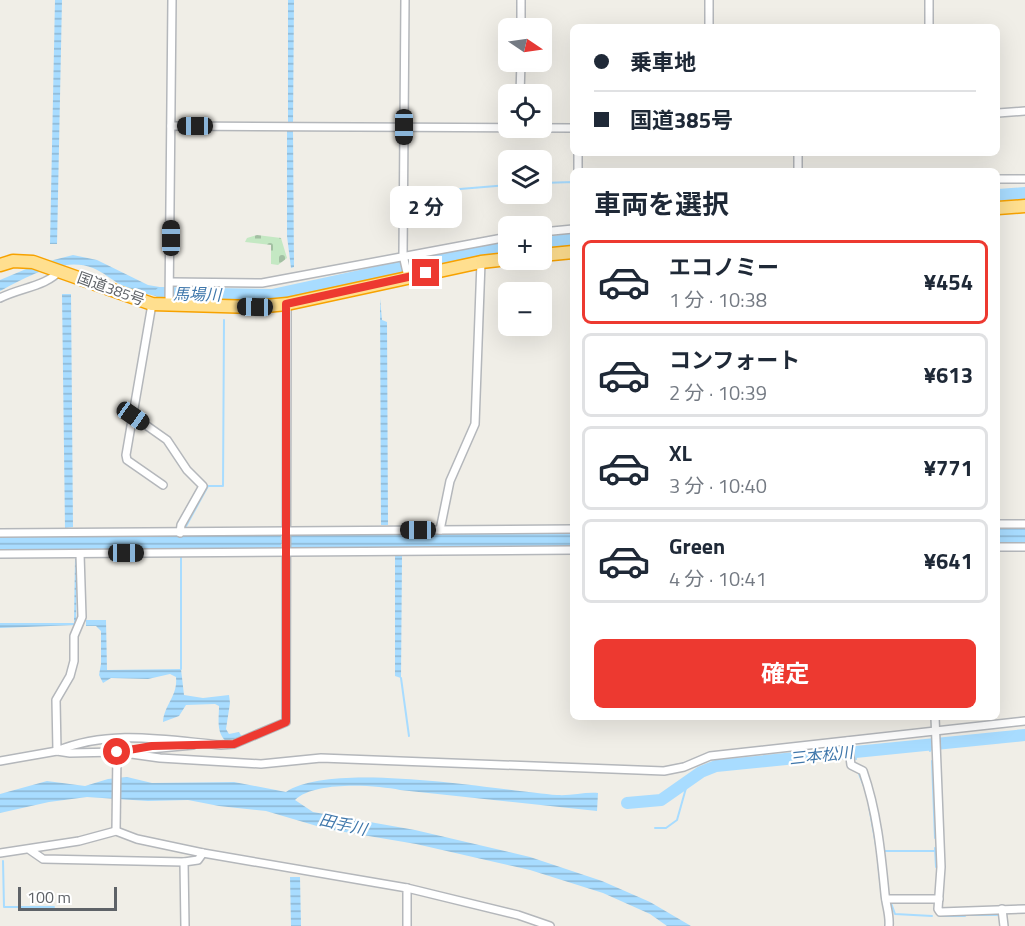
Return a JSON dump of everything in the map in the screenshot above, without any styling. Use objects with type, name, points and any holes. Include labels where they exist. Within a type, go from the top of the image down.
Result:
[{"type":"highway","points":[[1000,208],[1025,206]]},
{"type":"highway","points":[[552,254],[570,252]]},
{"type":"highway","name":"国道385号","points":[[0,265],[13,261],[33,262],[152,304],[255,307],[286,304],[408,275],[498,260]]},
{"type":"street","points":[[169,304],[172,0]]},
{"type":"street","points":[[405,0],[404,256],[408,275]]},
{"type":"street","points":[[521,0],[521,18]]},
{"type":"street","points":[[709,0],[709,24]]},
{"type":"street","points":[[929,0],[929,24]]},
{"type":"street","points":[[1000,113],[1025,111]]},
{"type":"street","points":[[171,126],[498,128]]},
{"type":"street","points":[[552,128],[570,128]]},
{"type":"street","points":[[1000,179],[1025,179]]},
{"type":"street","points":[[552,231],[570,229]]},
{"type":"street","points":[[170,284],[262,283],[498,239]]},
{"type":"street","points":[[440,530],[450,481],[473,432],[481,262]]},
{"type":"street","points":[[0,298],[19,288],[52,280],[60,270]]},
{"type":"street","points":[[152,304],[127,460],[163,485]]},
{"type":"street","points":[[0,761],[57,750],[78,742],[108,736],[234,744],[286,722],[286,304]]},
{"type":"street","points":[[133,416],[167,440],[187,470],[203,486],[181,525],[180,533]]},
{"type":"street","points":[[1000,525],[1025,524]]},
{"type":"street","points":[[0,554],[80,554],[440,530],[570,529]]},
{"type":"street","points":[[0,533],[180,533],[286,542],[570,550]]},
{"type":"street","points":[[1000,547],[1025,547]]},
{"type":"street","points":[[57,750],[56,700],[70,676],[74,661],[74,636],[82,617],[80,554]]},
{"type":"street","points":[[935,720],[941,867],[940,912],[1025,909]]},
{"type":"street","points":[[57,750],[70,753],[261,764],[321,758],[664,771],[684,767],[710,756],[1025,721]]},
{"type":"street","points":[[848,741],[851,765],[863,771],[872,797],[881,848],[885,899],[890,913],[889,926]]},
{"type":"street","points":[[117,755],[152,746],[183,747],[198,743]]},
{"type":"street","points":[[116,831],[117,755]]},
{"type":"street","points":[[0,853],[30,850],[116,831],[137,839],[203,853],[407,888],[518,915],[550,926]]},
{"type":"street","points":[[30,850],[43,859],[184,862],[198,860],[203,853]]},
{"type":"street","points":[[184,862],[185,926]]},
{"type":"street","points":[[407,888],[408,926]]},
{"type":"street","points":[[885,899],[939,899]]},
{"type":"street","points":[[1002,909],[1004,926]]},
{"type":"green space","points":[[257,235],[281,238],[287,258],[278,265],[271,264],[271,245],[245,242],[247,238]]},
{"type":"water","points":[[55,0],[62,0],[57,244],[50,244]]},
{"type":"water","points":[[288,0],[294,0],[293,124],[288,123]]},
{"type":"water","points":[[287,130],[293,130],[294,267],[291,268],[287,236]]},
{"type":"water","points":[[73,255],[97,260],[148,285],[177,290],[176,299],[135,291],[93,268],[82,265],[58,266],[45,270],[0,291],[0,280],[38,264]]},
{"type":"water","points":[[62,294],[71,294],[73,527],[65,528]]},
{"type":"water","points":[[380,298],[382,320],[387,322],[388,525],[381,525]]},
{"type":"water","points":[[1025,527],[1025,542],[1000,543],[1000,528]]},
{"type":"water","points":[[570,532],[570,547],[291,549],[291,544],[281,544],[281,549],[0,551],[0,536],[281,534],[281,540],[290,540],[291,534]]},
{"type":"water","points":[[395,556],[402,556],[401,678],[395,676]]},
{"type":"water","points":[[75,559],[77,559],[76,625],[0,628],[0,623],[74,623]]},
{"type":"water","points":[[86,620],[106,620],[107,670],[181,669],[184,695],[203,698],[229,695],[226,729],[229,734],[239,732],[242,737],[226,741],[223,738],[219,725],[219,706],[215,704],[186,705],[179,716],[163,722],[176,684],[176,677],[170,674],[148,679],[111,678],[103,683],[99,675],[101,631],[96,626],[86,626]]},
{"type":"water","name":"田手川","points":[[127,777],[152,783],[234,782],[286,792],[308,783],[339,778],[376,778],[457,783],[557,795],[598,793],[597,811],[361,786],[330,787],[304,794],[295,800],[313,812],[415,830],[530,857],[602,881],[650,902],[691,926],[667,926],[650,914],[603,893],[530,870],[416,844],[327,829],[266,811],[188,800],[148,801],[87,797],[49,802],[0,813],[0,794],[47,781],[85,786],[108,779]]},
{"type":"water","points":[[290,877],[300,877],[301,926],[291,926]]},
{"type":"waterway","points":[[552,183],[570,182]]},
{"type":"waterway","points":[[460,189],[498,186]]},
{"type":"waterway","name":"馬場川","points":[[1000,195],[1025,193]]},
{"type":"waterway","name":"馬場川","points":[[552,242],[570,239]]},
{"type":"waterway","name":"馬場川","points":[[161,293],[272,295],[457,255],[498,249]]},
{"type":"waterway","points":[[185,528],[208,486],[223,486],[224,320]]},
{"type":"waterway","points":[[181,556],[181,669]]},
{"type":"waterway","points":[[401,678],[409,736]]},
{"type":"waterway","name":"三本松川","points":[[627,803],[661,800],[701,772],[716,766],[1025,735]]},
{"type":"waterway","name":"三本松川","points":[[841,745],[841,754]]},
{"type":"waterway","name":"三本松川","points":[[929,746],[930,751]]},
{"type":"waterway","name":"三本松川","points":[[854,753],[856,759]]},
{"type":"waterway","points":[[932,761],[935,838]]},
{"type":"waterway","points":[[859,774],[867,794]]},
{"type":"waterway","points":[[655,828],[666,828],[677,820],[688,781]]},
{"type":"waterway","points":[[869,806],[876,845]]},
{"type":"waterway","points":[[935,848],[936,867]]},
{"type":"waterway","points":[[885,851],[935,851]]},
{"type":"waterway","points":[[3,861],[4,907],[54,907]]},
{"type":"waterway","points":[[878,862],[882,898]]},
{"type":"waterway","points":[[891,903],[895,914],[932,916]]},
{"type":"waterway","points":[[971,915],[999,915]]},
{"type":"waterway","points":[[939,916],[965,916]]},
{"type":"route","points":[[117,752],[152,746],[183,747],[198,743],[220,746],[234,744],[263,731],[280,727],[286,722],[286,304],[426,273]]}]
